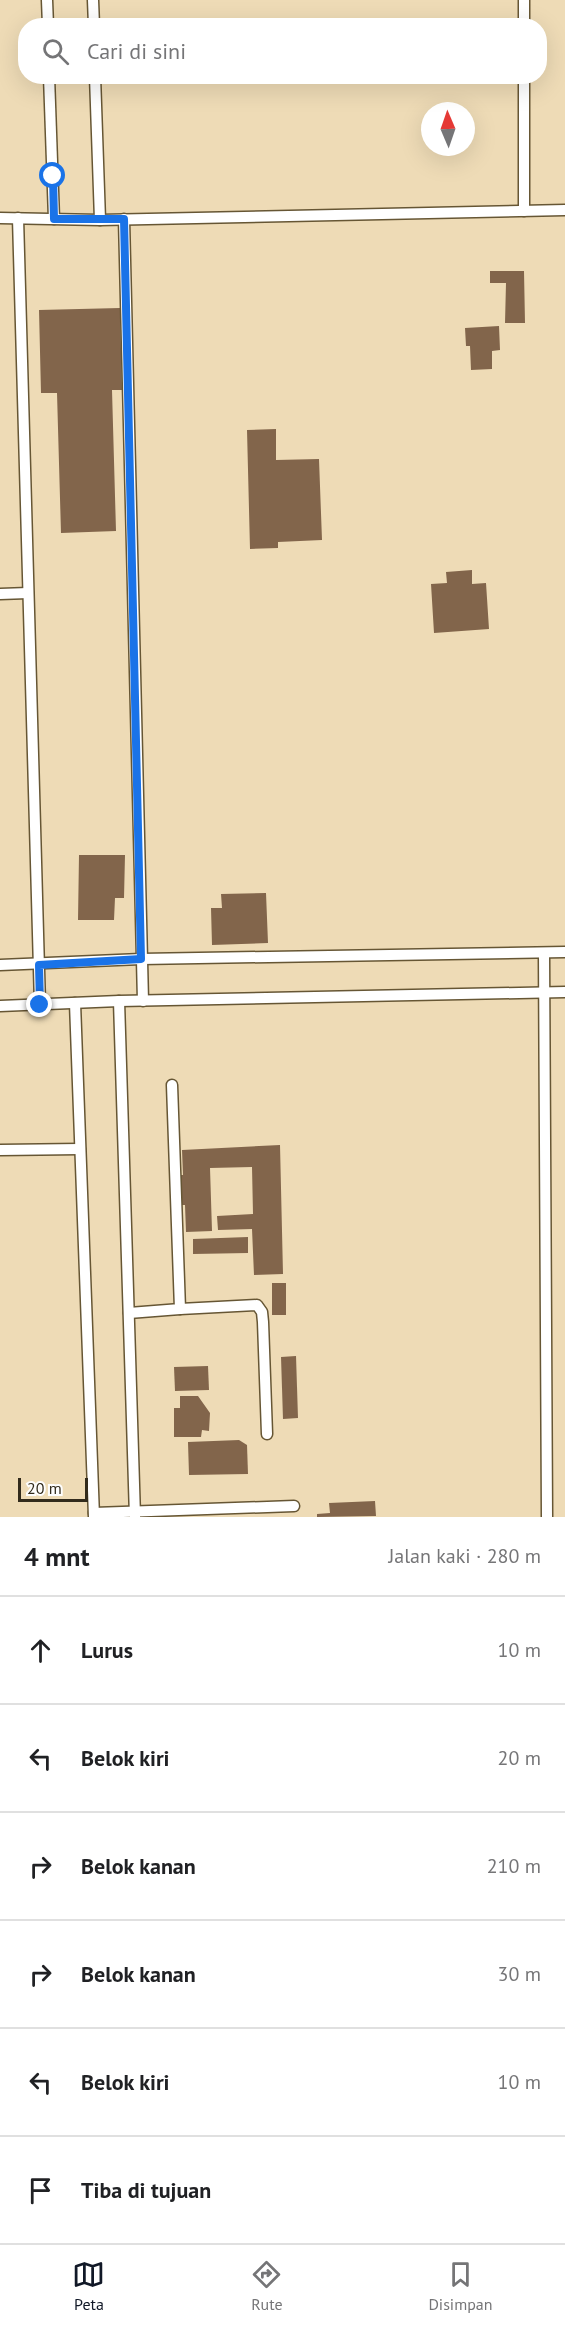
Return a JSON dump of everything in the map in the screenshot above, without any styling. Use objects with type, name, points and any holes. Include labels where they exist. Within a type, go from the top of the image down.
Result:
[{"type":"lane","points":[[47,0],[48,18]]},
{"type":"lane","points":[[93,0],[94,18]]},
{"type":"lane","points":[[524,0],[524,18]]},
{"type":"lane","points":[[49,84],[54,219]]},
{"type":"lane","points":[[95,84],[100,220]]},
{"type":"lane","points":[[524,84],[524,211]]},
{"type":"lane","points":[[0,218],[100,220],[565,210]]},
{"type":"lane","points":[[18,218],[40,1005]]},
{"type":"lane","points":[[124,219],[142,1001]]},
{"type":"lane","points":[[0,594],[28,593]]},
{"type":"lane","points":[[544,952],[547,1517]]},
{"type":"lane","points":[[0,965],[141,959],[565,952]]},
{"type":"lane","points":[[0,1006],[119,1001],[565,992]]},
{"type":"lane","points":[[119,1001],[135,1514]]},
{"type":"lane","points":[[75,1003],[94,1515],[294,1506]]},
{"type":"lane","points":[[172,1085],[180,1309]]},
{"type":"lane","points":[[0,1150],[81,1149]]},
{"type":"lane","points":[[129,1313],[256,1305],[262,1312],[263,1322],[267,1434]]},
{"type":"building","points":[[490,271],[524,271],[525,323],[505,323],[506,283],[490,283]]},
{"type":"building","points":[[120,308],[122,390],[112,390],[116,531],[61,533],[57,393],[41,393],[39,310]]},
{"type":"building","points":[[499,326],[500,350],[492,351],[492,369],[471,370],[470,346],[466,346],[465,328]]},
{"type":"building","points":[[276,429],[276,460],[319,459],[322,540],[278,542],[278,548],[250,549],[247,430]]},
{"type":"building","points":[[472,570],[472,584],[486,583],[489,629],[434,633],[431,584],[447,583],[446,572]]},
{"type":"building","points":[[79,855],[125,855],[124,898],[115,898],[114,920],[78,920]]},
{"type":"building","points":[[266,893],[268,943],[212,945],[211,908],[222,908],[221,894]]},
{"type":"building","points":[[280,1145],[283,1274],[254,1275],[252,1229],[218,1230],[217,1216],[253,1214],[252,1167],[210,1168],[212,1231],[186,1232],[185,1205],[180,1205],[179,1175],[183,1175],[182,1150]]},
{"type":"building","points":[[248,1237],[248,1253],[193,1254],[193,1239]]},
{"type":"building","points":[[272,1283],[286,1283],[286,1315],[272,1315]]},
{"type":"building","points":[[296,1356],[298,1418],[283,1419],[281,1357]]},
{"type":"building","points":[[208,1366],[209,1390],[175,1391],[174,1367]]},
{"type":"building","points":[[180,1396],[198,1396],[210,1413],[209,1431],[202,1430],[201,1437],[174,1437],[174,1408],[180,1408]]},
{"type":"building","points":[[239,1440],[247,1445],[248,1474],[189,1475],[188,1442]]},
{"type":"building","points":[[375,1501],[376,1516],[317,1517],[317,1514],[330,1513],[329,1503]]},
{"type":"route","points":[[40,1005],[39,965],[141,959],[124,219],[54,219],[53,176]]}]
